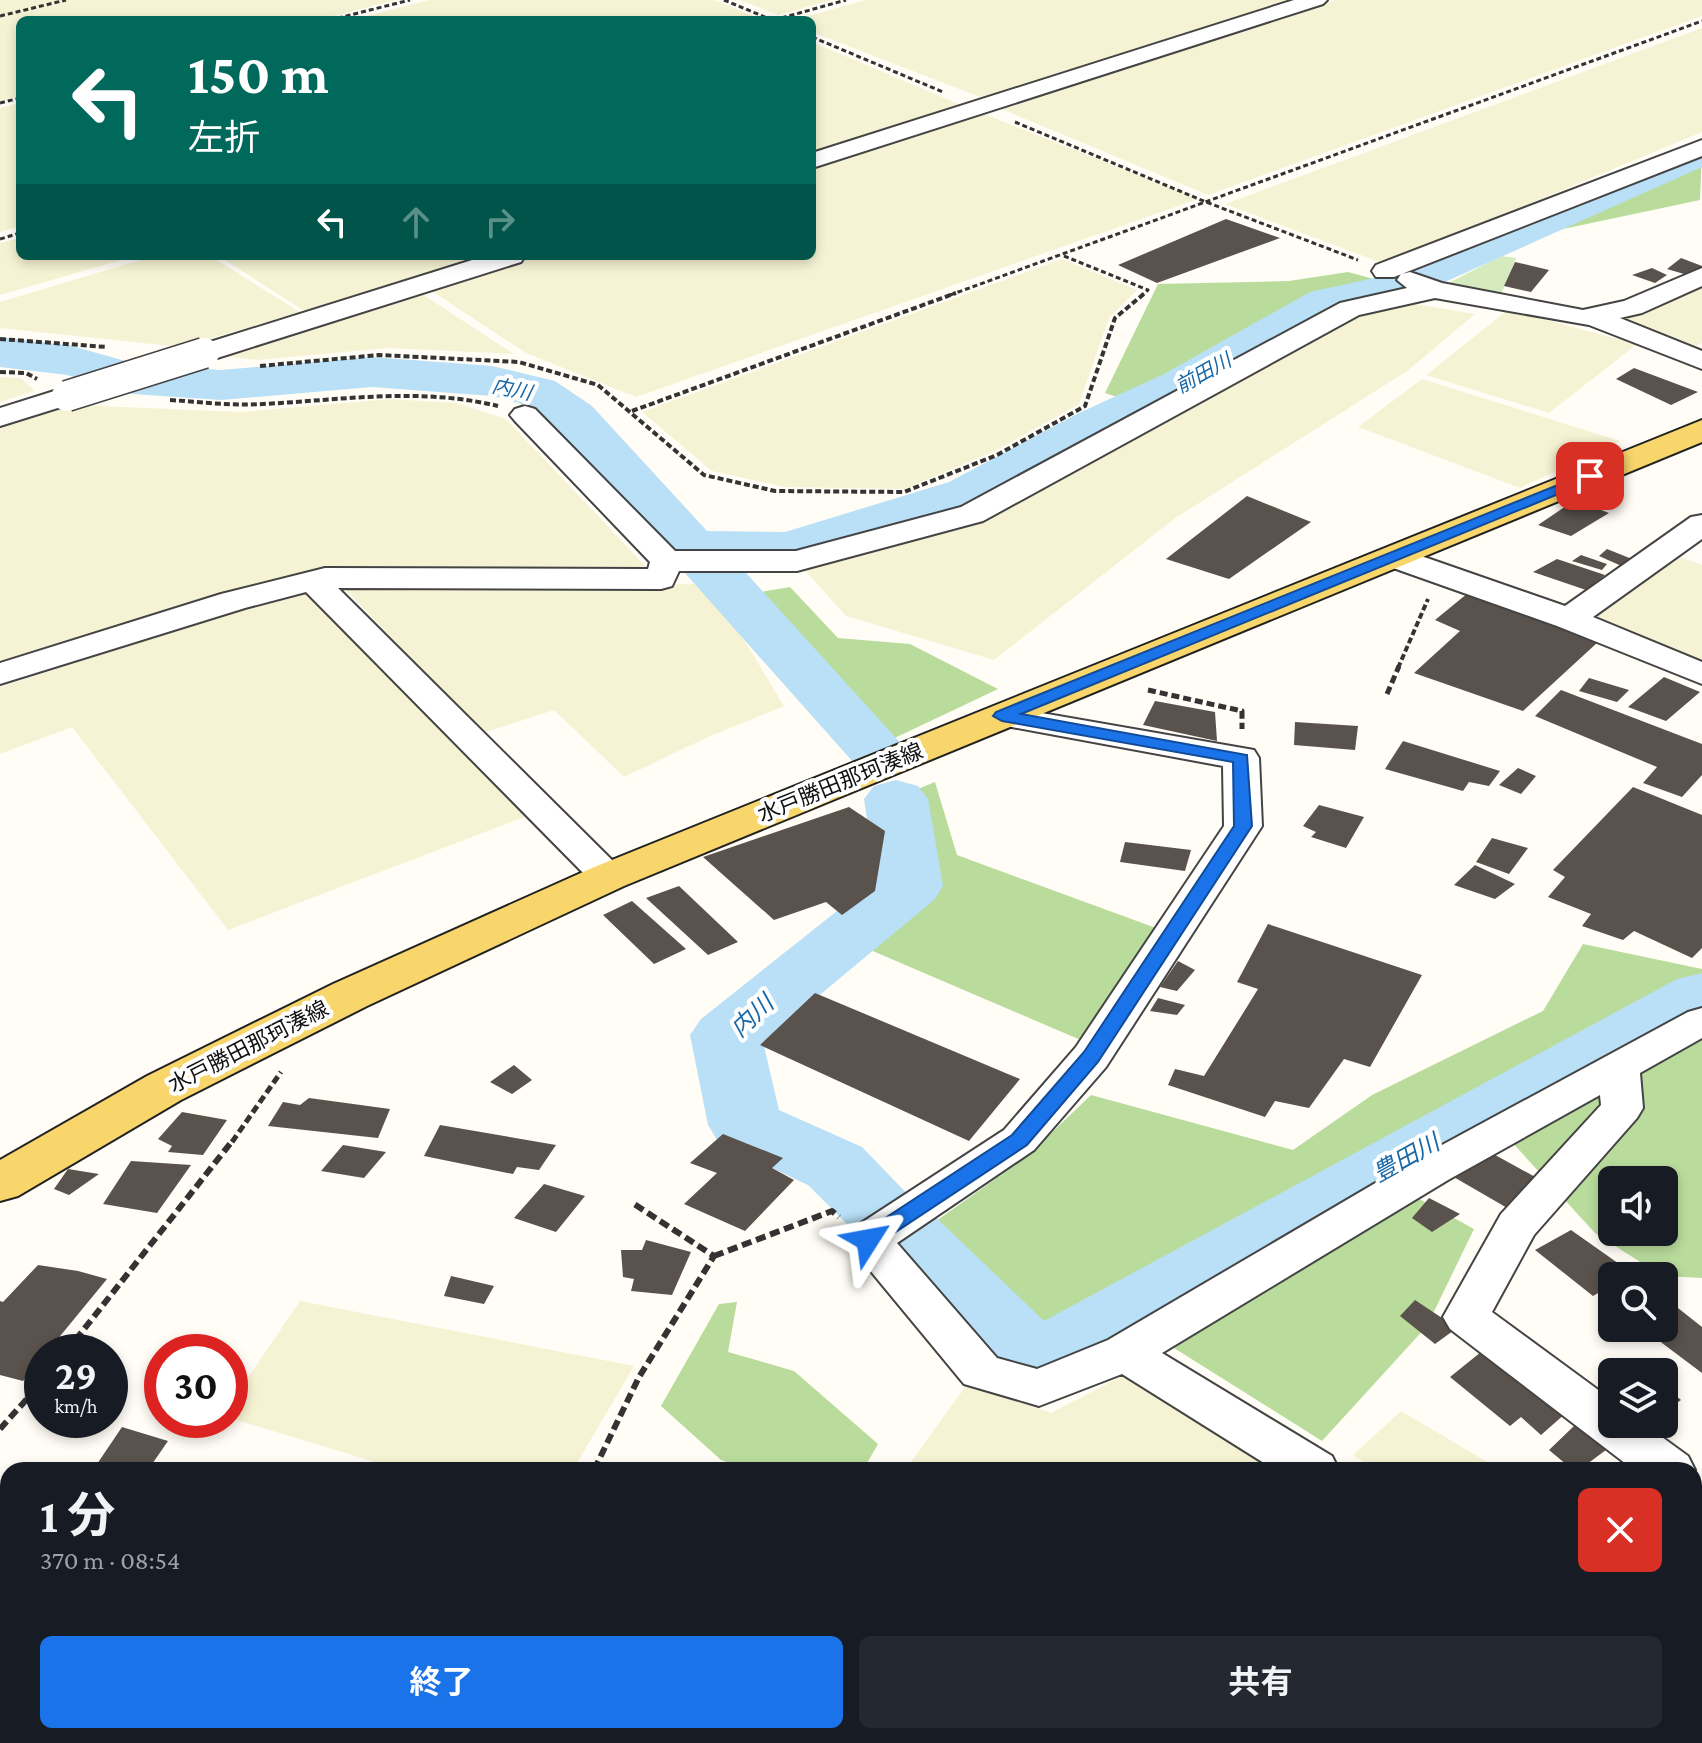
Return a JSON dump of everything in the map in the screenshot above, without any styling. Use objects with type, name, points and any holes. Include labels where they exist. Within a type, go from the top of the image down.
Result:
[{"type":"main road","name":"水戸勝田那珂湊線","points":[[0,1183],[164,1088],[350,995],[608,877],[1702,430]]},
{"type":"street","points":[[816,160],[1316,0]]},
{"type":"street","points":[[1385,271],[1547,207],[1607,187],[1702,147]]},
{"type":"street","points":[[0,417],[499,260]]},
{"type":"street","points":[[1385,271],[1435,290],[1546,312],[1596,318],[1702,361]]},
{"type":"street","points":[[1596,318],[1632,307],[1702,276]]},
{"type":"street","points":[[525,415],[676,561],[797,561],[972,514],[1350,309],[1435,290]]},
{"type":"street","points":[[1569,619],[1702,524]]},
{"type":"street","points":[[1393,557],[1569,619],[1702,674]]},
{"type":"street","points":[[0,674],[233,601],[325,578],[661,579],[676,561]]},
{"type":"street","points":[[325,578],[319,587],[608,877]]},
{"type":"street","points":[[1002,716],[1241,758],[1243,826],[1091,1057],[1019,1140],[868,1240],[981,1371],[1039,1388],[1125,1353],[1433,1169],[1702,1021]]},
{"type":"street","points":[[1619,1066],[1622,1108],[1517,1225],[1466,1317],[1659,1462]]},
{"type":"street","points":[[1125,1353],[1301,1462]]},
{"type":"path","points":[[0,16],[66,0]]},
{"type":"path","points":[[346,16],[410,0]]},
{"type":"path","points":[[724,0],[763,16]]},
{"type":"path","points":[[788,16],[846,0]]},
{"type":"path","points":[[631,411],[1064,256],[1702,21]]},
{"type":"path","points":[[1206,202],[1385,271]]},
{"type":"path","points":[[258,367],[379,355],[519,362],[598,385],[704,475],[775,491],[904,492],[997,455],[1085,406],[1115,318],[1148,290],[1064,256]]},
{"type":"path","points":[[0,339],[119,349]]},
{"type":"path","points":[[156,400],[261,405],[396,393],[468,397],[525,415]]},
{"type":"path","points":[[1387,694],[1439,572]]},
{"type":"path","points":[[1095,678],[1242,711],[1241,758]]},
{"type":"path","points":[[80,1334],[223,1155],[284,1068]]},
{"type":"path","points":[[634,1204],[714,1256]]},
{"type":"path","points":[[598,1462],[639,1377],[714,1256],[832,1211],[868,1240]]},
{"type":"path","points":[[0,1429],[24,1402]]},
{"type":"shaded area","points":[[0,0],[396,0],[334,16],[16,16],[16,97],[0,101]]},
{"type":"shaded area","points":[[429,0],[714,0],[754,16],[366,16]]},
{"type":"shaded area","points":[[740,0],[832,0],[778,15]]},
{"type":"shaded area","points":[[865,0],[1296,0],[985,99],[816,34],[816,16],[808,16]]},
{"type":"shaded area","points":[[1335,0],[1702,0],[1702,16],[1208,195],[999,108]]},
{"type":"shaded area","points":[[1702,28],[1702,132],[1385,264],[1225,204]]},
{"type":"shaded area","points":[[816,44],[961,105],[816,151]]},
{"type":"shaded area","points":[[16,104],[16,227],[0,232],[0,108]]},
{"type":"shaded area","points":[[979,112],[1198,199],[636,397],[526,353],[430,290],[523,260],[816,260],[816,165]]},
{"type":"shaded area","points":[[16,239],[16,260],[121,260],[0,295],[0,243]]},
{"type":"shaded area","points":[[1062,259],[1137,290],[1109,318],[1079,404],[995,451],[904,489],[784,487],[712,471],[642,412]]},
{"type":"shaded area","points":[[141,260],[216,260],[300,312],[181,347],[0,328],[0,302]]},
{"type":"shaded area","points":[[225,260],[466,260],[304,311]]},
{"type":"shaded area","points":[[1702,282],[1702,343],[1690,349],[1618,322]]},
{"type":"shaded area","points":[[419,292],[514,354],[388,348],[258,360],[223,356]]},
{"type":"shaded area","points":[[1409,303],[1475,314],[1407,371],[1174,519],[994,660],[846,616],[803,568],[972,514],[1301,334]]},
{"type":"shaded area","points":[[1508,310],[1637,344],[1549,413],[1426,375]]},
{"type":"shaded area","points":[[0,377],[21,378],[35,391],[0,402]]},
{"type":"shaded area","points":[[1422,379],[1620,441],[1520,488],[1358,427]]},
{"type":"shaded area","points":[[390,399],[457,403],[506,419],[649,570],[377,566],[292,575],[179,605],[0,665],[0,428],[75,405],[241,412]]},
{"type":"shaded area","points":[[1672,554],[1702,565],[1702,667],[1585,617]]},
{"type":"shaded area","points":[[339,583],[710,584],[784,706],[708,737],[624,777],[554,710],[483,733]]},
{"type":"shaded area","points":[[304,590],[532,814],[228,930],[72,727],[0,754],[0,687]]},
{"type":"shaded area","points":[[300,1301],[634,1366],[578,1462],[375,1462],[248,1423],[248,1378]]},
{"type":"shaded area","points":[[1124,1375],[1262,1462],[911,1462],[968,1383],[1051,1413]]},
{"type":"shaded area","points":[[1401,1411],[1487,1462],[1363,1462],[1353,1455]]},
{"type":"green space","points":[[1702,154],[1700,200],[1521,238]]},
{"type":"green space","points":[[1501,256],[1516,258],[1499,299],[1435,290]]},
{"type":"green space","points":[[1348,272],[1396,285],[1320,299],[1129,401],[1105,393],[1158,284],[1289,281]]},
{"type":"green space","points":[[790,587],[838,638],[910,644],[998,689],[882,744],[755,593]]},
{"type":"green space","points":[[935,782],[957,855],[1156,928],[1083,1041],[861,946],[922,886],[908,793]]},
{"type":"green space","points":[[1583,944],[1702,969],[1702,978],[1601,1039],[1041,1337],[929,1226],[1025,1158],[1091,1095],[1293,1150],[1372,1095],[1543,1011]]},
{"type":"green space","points":[[1702,1033],[1702,1278],[1678,1277],[1678,1262],[1640,1262],[1615,1246],[1678,1246],[1678,1166],[1598,1166],[1598,1235],[1509,1139]]},
{"type":"green space","points":[[1414,1196],[1474,1229],[1427,1326],[1322,1441],[1174,1348]]},
{"type":"green space","points":[[737,1302],[728,1352],[794,1371],[878,1444],[868,1462],[727,1462],[661,1406],[719,1304]]},
{"type":"building","points":[[1226,219],[1280,238],[1157,283],[1118,265]]},
{"type":"building","points":[[1681,258],[1702,267],[1684,274],[1667,269]]},
{"type":"building","points":[[1515,262],[1549,270],[1531,292],[1504,286]]},
{"type":"building","points":[[1652,268],[1667,275],[1655,283],[1632,275]]},
{"type":"building","points":[[1634,368],[1698,392],[1671,405],[1616,379]]},
{"type":"building","points":[[1247,496],[1311,522],[1229,579],[1166,559]]},
{"type":"building","points":[[1575,500],[1609,513],[1571,536],[1538,525]]},
{"type":"building","points":[[1607,549],[1632,559],[1626,568],[1599,556]]},
{"type":"building","points":[[1581,555],[1607,564],[1602,570],[1572,561]]},
{"type":"building","points":[[1557,559],[1605,575],[1586,590],[1533,572]]},
{"type":"building","points":[[1468,593],[1598,642],[1523,711],[1414,673],[1460,631],[1435,620]]},
{"type":"building","points":[[1664,677],[1700,692],[1666,721],[1628,707]]},
{"type":"building","points":[[1589,678],[1629,690],[1617,702],[1579,691]]},
{"type":"building","points":[[1561,690],[1702,744],[1702,775],[1682,797],[1643,783],[1657,767],[1535,716]]},
{"type":"building","points":[[1155,701],[1215,712],[1217,741],[1143,725]]},
{"type":"building","points":[[1295,722],[1358,726],[1355,750],[1294,745]]},
{"type":"building","points":[[1403,741],[1500,771],[1489,786],[1469,782],[1463,791],[1385,769]]},
{"type":"building","points":[[1518,768],[1536,776],[1521,794],[1499,785]]},
{"type":"building","points":[[1633,787],[1702,815],[1702,948],[1692,958],[1634,931],[1623,940],[1582,926],[1591,914],[1548,897],[1565,877],[1553,870]]},
{"type":"building","points":[[1319,805],[1364,817],[1346,848],[1311,837],[1316,832],[1303,826]]},
{"type":"building","points":[[849,807],[885,831],[875,891],[842,915],[826,902],[774,920],[703,857]]},
{"type":"building","points":[[1492,838],[1528,848],[1509,874],[1476,862]]},
{"type":"building","points":[[1125,842],[1191,850],[1185,871],[1120,862]]},
{"type":"building","points":[[1475,865],[1515,884],[1495,899],[1454,885]]},
{"type":"building","points":[[679,886],[738,942],[708,955],[646,898]]},
{"type":"building","points":[[632,901],[686,949],[654,964],[603,915]]},
{"type":"building","points":[[1268,924],[1422,975],[1370,1067],[1344,1059],[1309,1108],[1275,1101],[1265,1117],[1168,1085],[1175,1069],[1204,1076],[1258,989],[1237,982]]},
{"type":"building","points":[[1178,961],[1195,970],[1177,991],[1160,987]]},
{"type":"building","points":[[815,993],[1020,1079],[969,1141],[760,1045]]},
{"type":"building","points":[[1158,998],[1185,1005],[1177,1015],[1150,1011]]},
{"type":"building","points":[[514,1065],[532,1080],[512,1094],[490,1082]]},
{"type":"building","points":[[309,1098],[390,1109],[378,1138],[268,1126],[283,1102],[300,1105]]},
{"type":"building","points":[[182,1112],[227,1120],[203,1155],[168,1152],[172,1146],[158,1139]]},
{"type":"building","points":[[440,1125],[556,1145],[539,1170],[517,1167],[513,1174],[424,1156]]},
{"type":"building","points":[[723,1134],[783,1158],[772,1168],[794,1180],[745,1231],[684,1204],[717,1173],[690,1163]]},
{"type":"building","points":[[343,1145],[386,1152],[364,1178],[321,1171]]},
{"type":"building","points":[[1477,1145],[1537,1178],[1509,1209],[1452,1176]]},
{"type":"building","points":[[131,1161],[191,1165],[157,1213],[103,1204]]},
{"type":"building","points":[[68,1169],[99,1174],[69,1195],[54,1189]]},
{"type":"building","points":[[544,1184],[585,1196],[556,1232],[514,1218]]},
{"type":"building","points":[[1429,1198],[1460,1214],[1432,1232],[1412,1218]]},
{"type":"building","points":[[1571,1230],[1616,1262],[1598,1262],[1598,1293],[1593,1296],[1535,1250]]},
{"type":"building","points":[[646,1240],[691,1252],[672,1295],[631,1291],[634,1279],[623,1277],[621,1250],[642,1250]]},
{"type":"building","points":[[38,1265],[107,1279],[62,1334],[24,1334],[23,1381],[0,1375],[0,1301],[3,1302]]},
{"type":"building","points":[[451,1276],[494,1286],[484,1304],[444,1296]]},
{"type":"building","points":[[1415,1300],[1457,1328],[1435,1344],[1400,1316]]},
{"type":"building","points":[[1678,1308],[1702,1327],[1702,1373],[1661,1342],[1678,1342]]},
{"type":"building","points":[[1481,1352],[1566,1413],[1541,1435],[1521,1417],[1510,1426],[1450,1377]]},
{"type":"building","points":[[1574,1426],[1610,1447],[1590,1462],[1563,1462],[1549,1450]]},
{"type":"building","points":[[128,1429],[144,1434],[144,1438],[168,1441],[154,1462],[98,1462],[115,1438],[128,1438]]},
{"type":"waterway","name":"前田川","points":[[693,547],[787,549],[886,521],[968,493],[1097,424],[1182,385],[1327,302],[1412,283],[1431,271],[1702,152]]},
{"type":"waterway","name":"内川","points":[[0,352],[72,361],[133,379],[221,385],[372,372],[492,381],[537,392],[574,417],[875,749]]},
{"type":"waterway","name":"内川","points":[[886,1217],[835,1166],[745,1125],[726,1035],[910,886],[896,799]]},
{"type":"waterway","name":"豊田川","points":[[898,1228],[1036,1363],[1702,995]]},
{"type":"waterway","points":[[1102,1326],[1128,1342]]},
{"type":"route","points":[[868,1240],[1019,1140],[1091,1057],[1243,826],[1241,758],[1002,716],[1590,476]]}]
